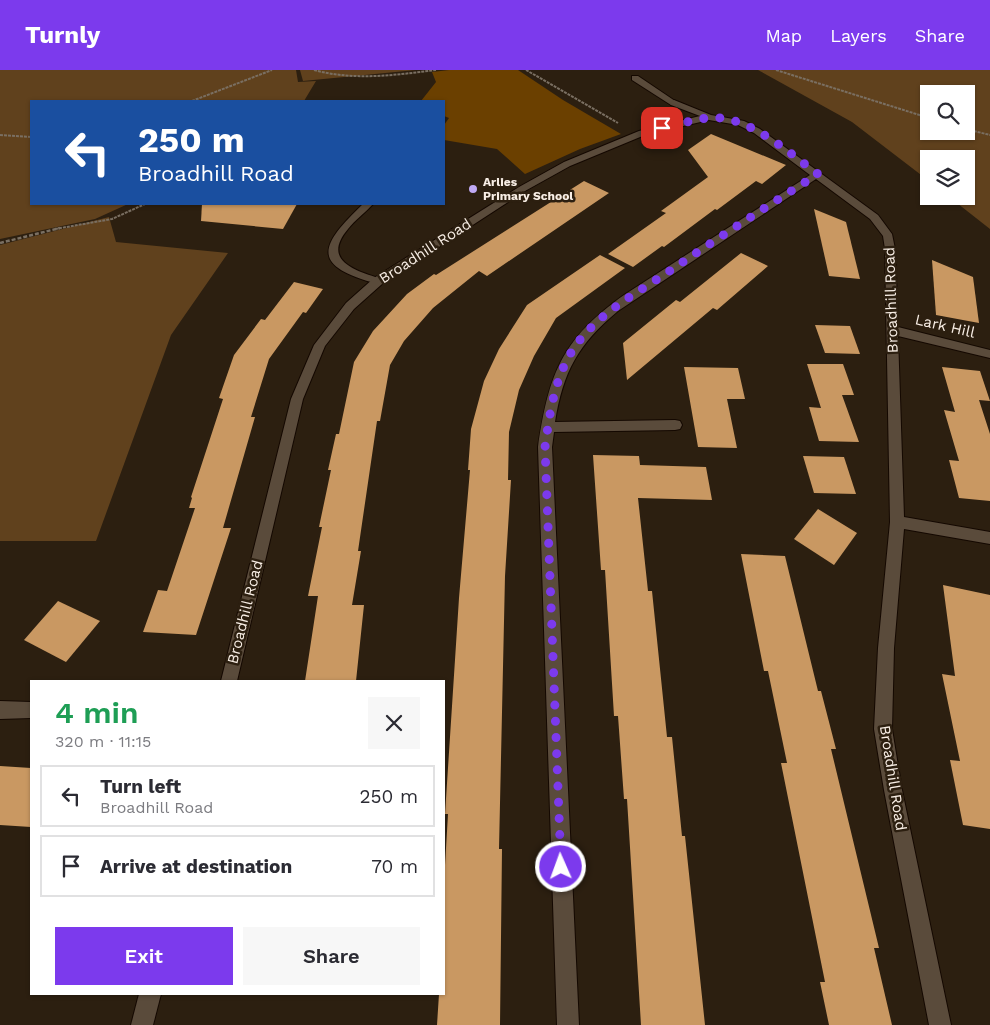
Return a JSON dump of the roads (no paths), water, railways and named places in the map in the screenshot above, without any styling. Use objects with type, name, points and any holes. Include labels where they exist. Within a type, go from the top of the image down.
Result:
[{"type":"street","points":[[674,103],[709,117]]},
{"type":"street","name":"Broadhill Road","points":[[229,680],[297,399],[320,345],[350,306],[378,282],[522,189],[567,164],[642,133],[709,117],[741,123],[757,131],[818,174],[874,217],[888,236],[890,248],[897,522],[886,648],[883,729],[893,790],[940,1025]]},
{"type":"street","points":[[568,1025],[545,447],[557,384],[566,362],[590,328],[609,312],[818,174]]},
{"type":"street","name":"Lark Hill","points":[[892,330],[990,354]]},
{"type":"street","points":[[548,427],[674,424]]},
{"type":"street","points":[[897,522],[990,538]]},
{"type":"street","points":[[0,710],[30,710]]},
{"type":"street","points":[[142,1025],[150,995]]},
{"type":"lane","points":[[635,78],[674,103]]},
{"type":"lane","points":[[367,205],[334,241],[331,250],[334,260],[348,271],[378,282]]},
{"type":"place","name":"Arlies Primary School","points":[[473,189]]}]
